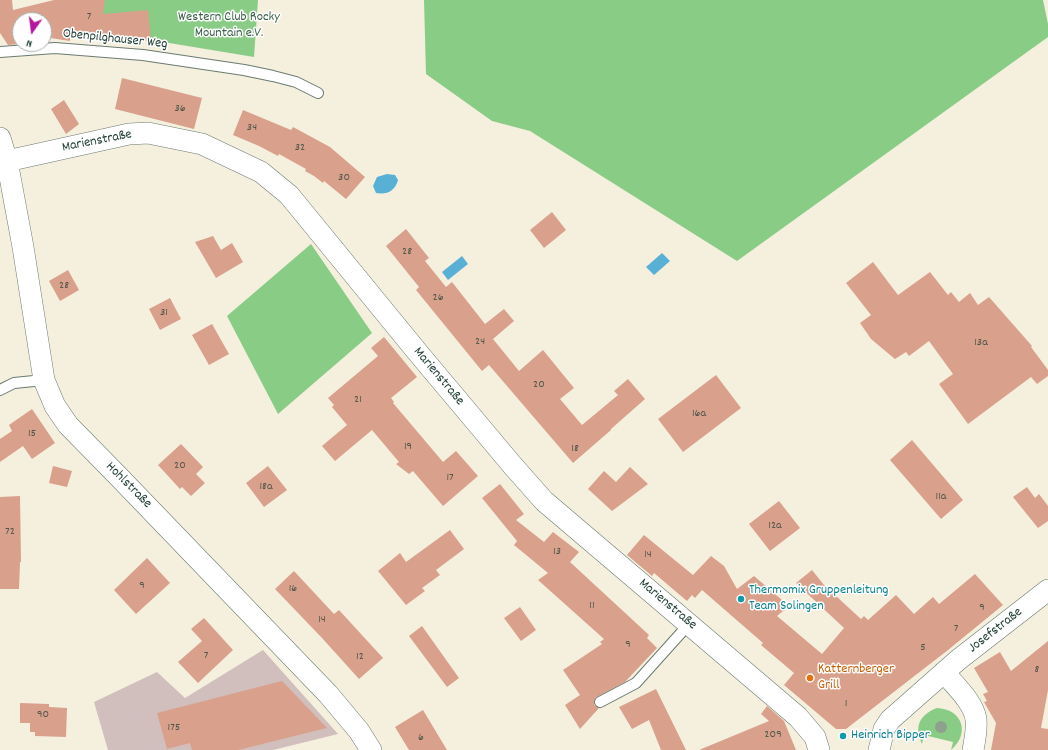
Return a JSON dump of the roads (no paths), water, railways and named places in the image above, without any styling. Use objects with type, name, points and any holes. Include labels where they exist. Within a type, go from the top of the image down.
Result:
[{"type":"street","name":"Marienstraße","points":[[7,161],[129,134],[148,133],[202,144],[261,172],[289,195],[418,354],[512,466],[544,501],[798,717],[815,737],[819,750]]},
{"type":"street","name":"Hohlstraße","points":[[0,138],[7,161],[23,247],[44,380],[55,406],[68,425],[328,694],[359,731],[370,750]]},
{"type":"street","name":"Josefstraße","points":[[879,750],[884,729],[890,720],[944,672],[1048,590]]},
{"type":"street","points":[[944,672],[966,698],[976,718],[973,750]]},
{"type":"lane","name":"Obenpilghauser Weg","points":[[0,52],[55,48],[143,55],[244,70],[273,76],[296,82],[318,93]]},
{"type":"lane","points":[[0,390],[14,383],[44,380]]},
{"type":"lane","points":[[600,702],[636,683],[688,624]]},
{"type":"water","points":[[387,174],[395,175],[398,180],[397,184],[387,193],[376,193],[373,186],[377,177]]},
{"type":"water","points":[[662,253],[670,261],[654,275],[646,267]]},
{"type":"water","points":[[462,256],[468,264],[448,280],[442,272]]},
{"type":"place","name":"Thermomix Gruppenleitung Team Solingen","points":[[741,599]]},
{"type":"place","name":"Katternberger Grill","points":[[810,678]]},
{"type":"place","name":"Heinrich Bipper","points":[[843,736]]},
{"type":"park label","name":"Western Club Rocky Mountain e.V.","points":[[229,26]]}]
